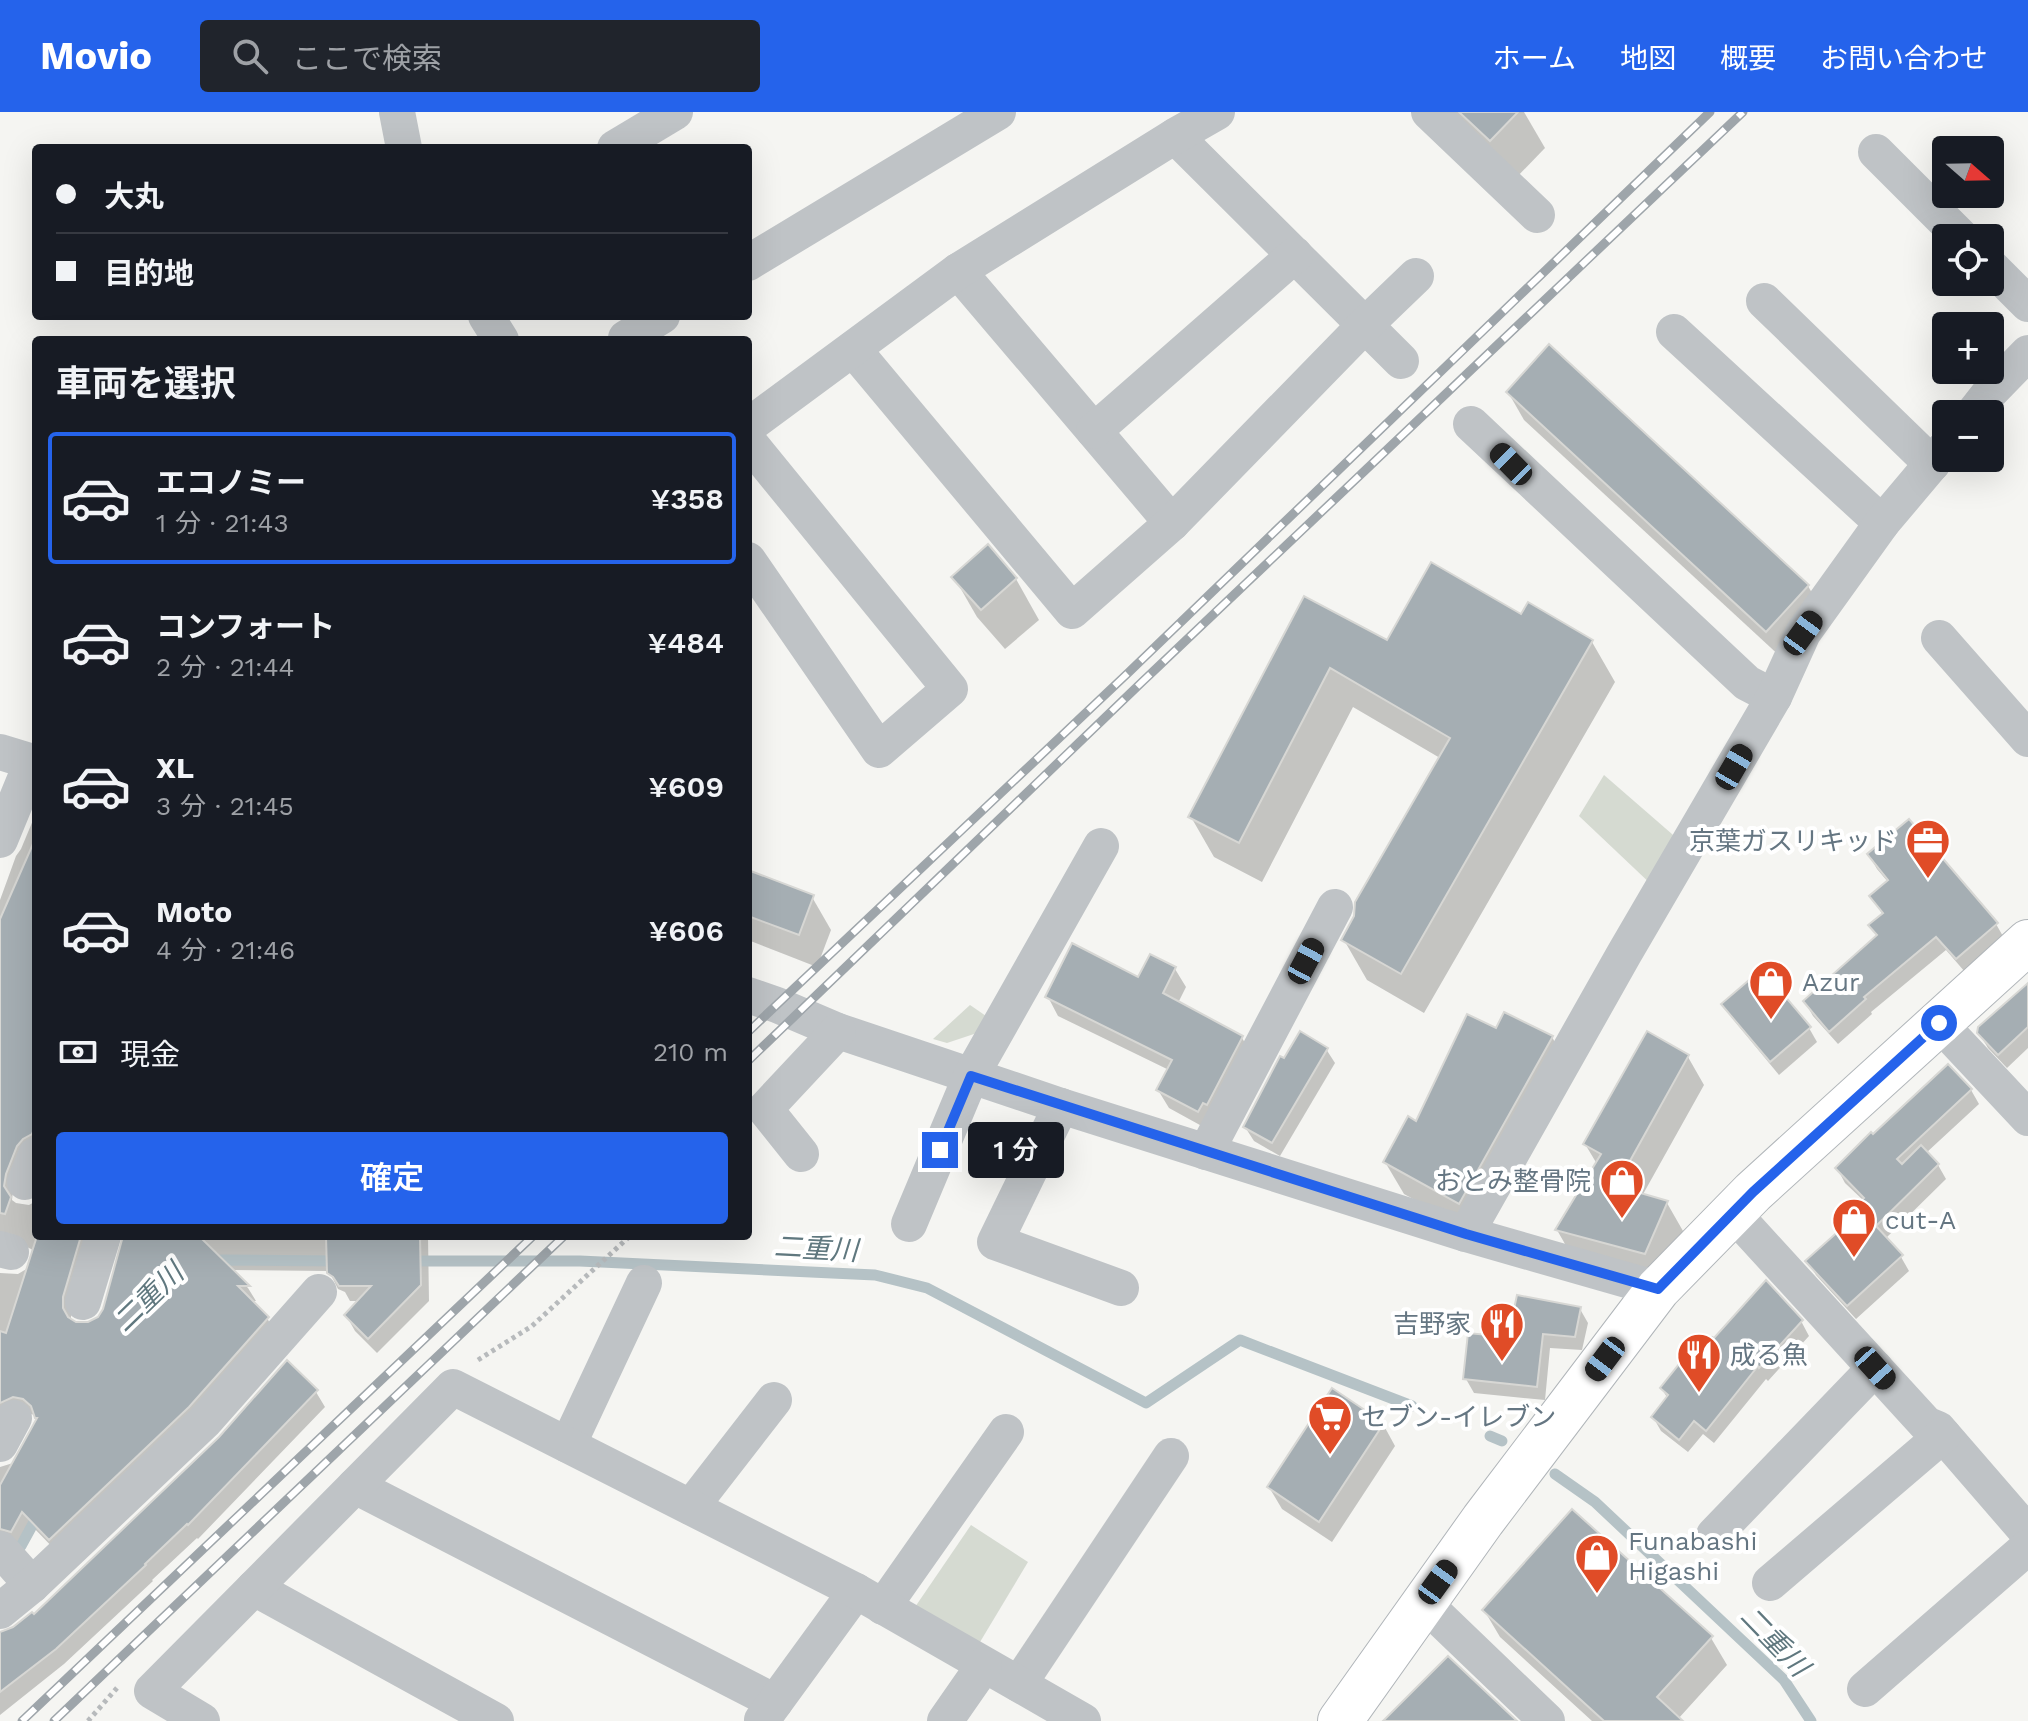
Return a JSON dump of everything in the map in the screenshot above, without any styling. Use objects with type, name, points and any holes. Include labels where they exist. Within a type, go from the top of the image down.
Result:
[{"type":"main road","points":[[1340,1721],[1530,1458],[1646,1285],[1733,1213],[1939,1023],[2023,958]]},
{"type":"street","points":[[397,112],[403,144]]},
{"type":"street","points":[[622,144],[675,112]]},
{"type":"street","points":[[752,261],[998,112]]},
{"type":"street","points":[[752,423],[958,271],[1217,112]]},
{"type":"street","points":[[1429,112],[1537,215]]},
{"type":"street","points":[[1175,136],[1401,361]]},
{"type":"street","points":[[1876,152],[1948,224]]},
{"type":"street","points":[[1094,431],[1295,255]]},
{"type":"street","points":[[958,271],[1172,523]]},
{"type":"street","points":[[853,349],[1072,611],[1172,523],[1416,276]]},
{"type":"street","points":[[2004,280],[2028,304]]},
{"type":"street","points":[[1764,301],[1932,450]]},
{"type":"street","points":[[629,336],[655,320]]},
{"type":"street","points":[[1674,332],[1882,523]]},
{"type":"street","points":[[1984,400],[2028,353]]},
{"type":"street","points":[[1471,424],[1747,683],[1774,697]]},
{"type":"street","points":[[752,446],[950,689],[879,750],[752,566]]},
{"type":"street","points":[[1466,1234],[1774,697],[1803,633],[1882,523],[1932,464]]},
{"type":"street","points":[[1939,638],[2028,739]]},
{"type":"street","points":[[0,840],[23,759]]},
{"type":"street","points":[[909,1224],[971,1076],[1101,846]]},
{"type":"street","points":[[1206,1152],[1335,907]]},
{"type":"street","points":[[752,996],[838,1031],[1061,1106],[1466,1234],[1646,1285]]},
{"type":"street","points":[[1939,1023],[2028,1118]]},
{"type":"street","points":[[801,1154],[765,1109],[838,1031]]},
{"type":"street","points":[[1061,1106],[995,1242],[1121,1288]]},
{"type":"street","points":[[1733,1213],[1926,1424],[1938,1429],[2028,1533]]},
{"type":"street","points":[[83,1302],[102,1240]]},
{"type":"street","points":[[568,1445],[644,1283]]},
{"type":"street","points":[[0,1611],[32,1585],[204,1422],[319,1292]]},
{"type":"street","points":[[1714,1535],[1875,1368]]},
{"type":"street","points":[[202,1721],[166,1712],[152,1691],[453,1387],[869,1599],[1083,1721]]},
{"type":"street","points":[[691,1507],[774,1400]]},
{"type":"street","points":[[355,1486],[768,1712],[869,1599],[1006,1432]]},
{"type":"street","points":[[1770,1583],[1943,1435]]},
{"type":"street","points":[[1019,1684],[1171,1456]]},
{"type":"street","points":[[1865,1689],[2028,1547]]},
{"type":"street","points":[[0,1549],[32,1585]]},
{"type":"street","points":[[254,1588],[496,1721]]},
{"type":"street","points":[[1424,1603],[1547,1721]]},
{"type":"street","points":[[945,1721],[984,1665]]},
{"type":"path","points":[[453,1387],[466,1369],[532,1326],[626,1240]]},
{"type":"shaded area","points":[[1604,775],[1680,841],[1654,887],[1579,816]]},
{"type":"shaded area","points":[[970,1005],[986,1016],[977,1033],[947,1043],[933,1039]]},
{"type":"shaded area","points":[[971,1525],[1028,1562],[977,1647],[913,1610]]},
{"type":"building","points":[[1459,112],[1518,112],[1490,141]]},
{"type":"building","points":[[1549,344],[1809,585],[1766,632],[1506,392]]},
{"type":"building","points":[[988,544],[1017,578],[981,610],[951,577]]},
{"type":"building","points":[[1431,562],[1521,614],[1528,602],[1593,640],[1401,974],[1341,940],[1354,916],[1355,902],[1450,738],[1330,668],[1239,843],[1188,817],[1304,596],[1387,640]]},
{"type":"building","points":[[1909,819],[1998,923],[1956,959],[1936,937],[1864,997],[1866,999],[1829,1032],[1803,1001],[1877,935],[1868,925],[1883,913],[1869,896],[1888,880],[1867,854]]},
{"type":"building","points":[[32,846],[32,1134],[17,1146],[6,1174],[4,1186],[11,1197],[5,1214],[0,1213],[0,919]]},
{"type":"building","points":[[752,872],[814,895],[799,935],[752,917]]},
{"type":"building","points":[[1072,943],[1138,977],[1150,954],[1176,967],[1163,993],[1243,1036],[1207,1105],[1203,1103],[1198,1112],[1156,1090],[1172,1060],[1045,997]]},
{"type":"building","points":[[1762,969],[1811,1027],[1770,1062],[1721,1004]]},
{"type":"building","points":[[2028,983],[2028,1027],[1998,1055],[1977,1033],[1978,1027]]},
{"type":"building","points":[[1504,1012],[1553,1036],[1459,1204],[1383,1162],[1408,1116],[1416,1121],[1467,1014],[1496,1028]]},
{"type":"building","points":[[1300,1031],[1328,1048],[1272,1143],[1243,1127],[1280,1056],[1284,1058]]},
{"type":"building","points":[[1647,1031],[1689,1055],[1616,1186],[1668,1201],[1645,1254],[1555,1230],[1601,1154],[1583,1144]]},
{"type":"building","points":[[1948,1064],[1972,1089],[1897,1159],[1902,1164],[1921,1145],[1939,1164],[1876,1226],[1903,1255],[1847,1306],[1805,1261],[1850,1221],[1845,1216],[1864,1198],[1835,1168]]},
{"type":"building","points":[[36,1240],[80,1240],[63,1297],[63,1308],[68,1317],[76,1322],[88,1322],[98,1317],[103,1309],[122,1240],[203,1240],[250,1286],[238,1286],[269,1317],[189,1407],[49,1540],[22,1512],[11,1532],[0,1529],[0,1485],[37,1418],[23,1399],[13,1397],[0,1403],[0,1331],[6,1333]]},
{"type":"building","points":[[326,1240],[420,1240],[421,1285],[368,1339],[344,1315],[371,1286],[339,1286],[327,1273]]},
{"type":"building","points":[[1766,1280],[1803,1320],[1758,1366],[1706,1431],[1694,1421],[1679,1440],[1651,1417],[1668,1395],[1660,1388],[1680,1363],[1686,1368]]},
{"type":"building","points":[[1517,1295],[1581,1307],[1575,1337],[1543,1334],[1537,1387],[1463,1379],[1468,1333],[1508,1337]]},
{"type":"building","points":[[287,1360],[318,1390],[146,1565],[56,1649],[0,1692],[0,1632],[13,1627],[32,1612],[34,1614],[219,1437]]},
{"type":"building","points":[[1332,1388],[1384,1423],[1319,1522],[1267,1487]]},
{"type":"building","points":[[1572,1509],[1713,1636],[1657,1697],[1683,1721],[1604,1721],[1482,1610]]},
{"type":"building","points":[[1448,1656],[1517,1721],[1383,1721]]},
{"type":"waterway","name":"二重川","points":[[212,1269],[221,1260],[340,1261]]},
{"type":"waterway","name":"二重川","points":[[409,1261],[580,1261],[875,1275],[927,1288],[1146,1403],[1240,1340],[1412,1406]]},
{"type":"waterway","name":"二重川","points":[[1490,1436],[1502,1441]]},
{"type":"waterway","name":"二重川","points":[[1555,1474],[1595,1502],[1784,1680],[1811,1721]]},
{"type":"waterway","name":"二重川","points":[[21,1546],[40,1511]]},
{"type":"railway","points":[[752,1028],[1128,673],[1710,112]]},
{"type":"railway","points":[[752,1057],[1743,112]]},
{"type":"railway","points":[[22,1721],[529,1240]]},
{"type":"railway","points":[[54,1721],[560,1240]]},
{"type":"place","name":"京葉ガスリキッド","points":[[1928,880]]},
{"type":"place","name":"Azur","points":[[1771,1021]]},
{"type":"place","name":"おとみ整骨院","points":[[1622,1220]]},
{"type":"place","name":"cut-A","points":[[1854,1259]]},
{"type":"place","name":"吉野家","points":[[1502,1363]]},
{"type":"place","name":"成る魚","points":[[1699,1394]]},
{"type":"place","name":"セブン-イレブン","points":[[1330,1456]]},
{"type":"place","name":"Funabashi Higashi","points":[[1597,1595]]},
{"type":"route","points":[[940,1150],[971,1076],[1466,1234],[1658,1289],[1753,1192],[1939,1023]]}]
